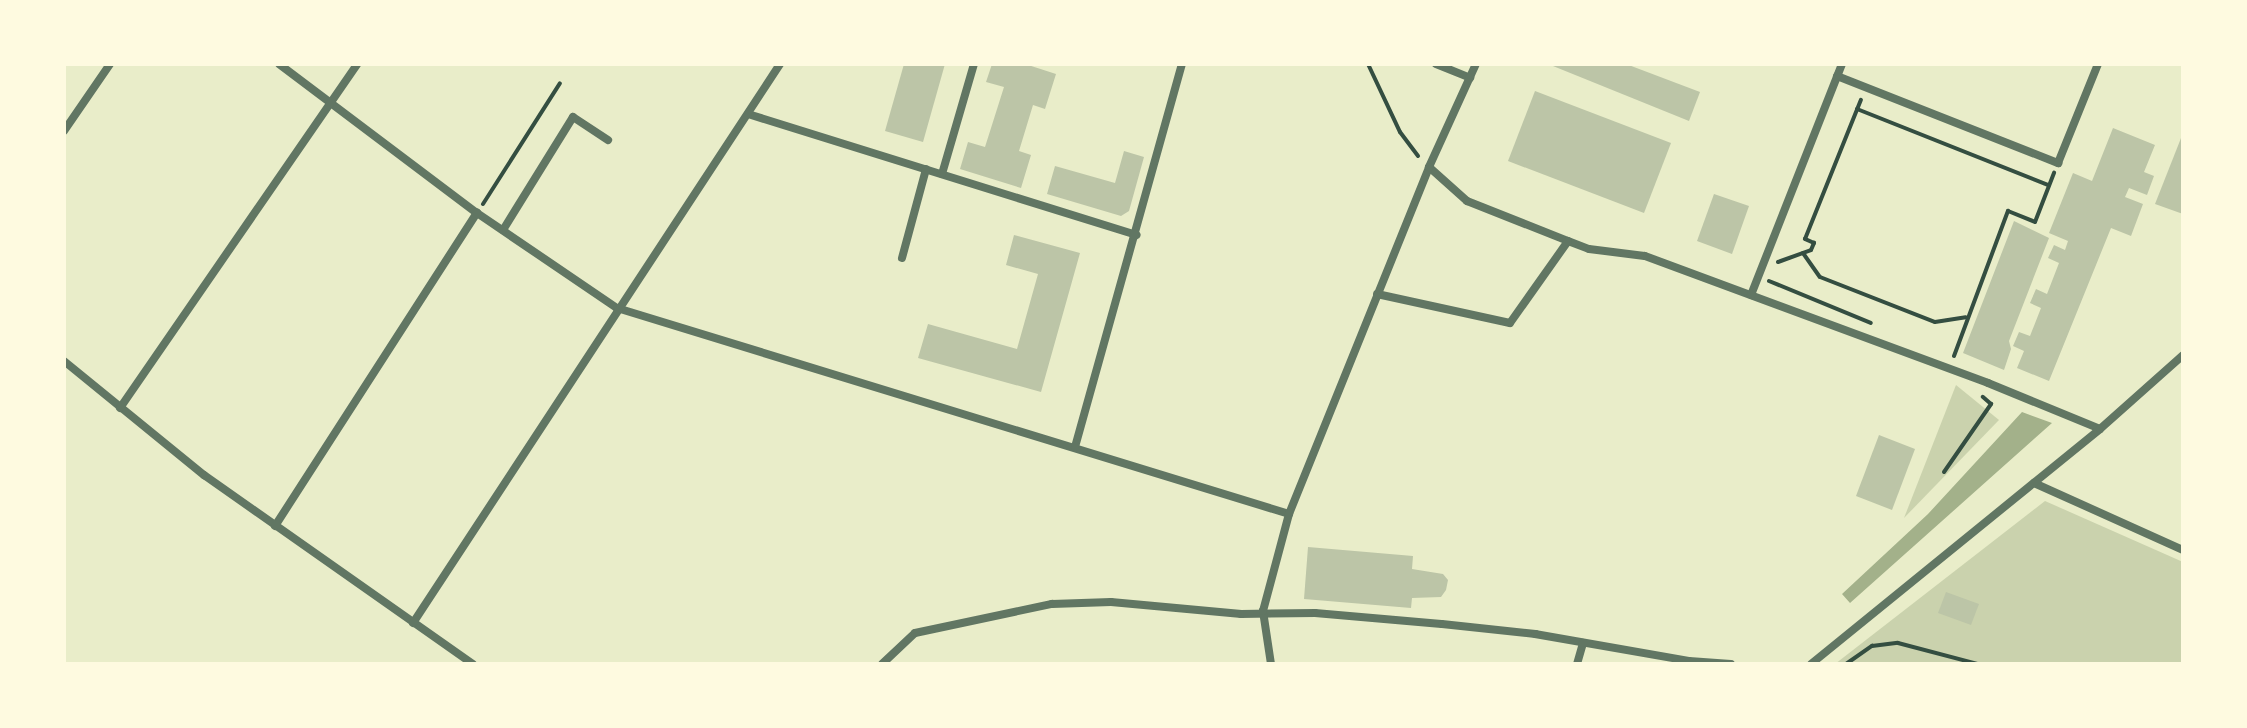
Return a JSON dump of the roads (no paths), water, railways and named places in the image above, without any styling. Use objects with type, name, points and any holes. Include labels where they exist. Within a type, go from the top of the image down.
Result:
[{"type":"street","points":[[64,131],[110,64]]},
{"type":"street","points":[[279,64],[477,213],[617,308],[1289,514]]},
{"type":"street","points":[[120,408],[357,64]]},
{"type":"street","points":[[413,623],[780,64]]},
{"type":"street","points":[[942,174],[974,64]]},
{"type":"street","points":[[1075,447],[1137,235],[1182,64]]},
{"type":"street","points":[[1436,64],[1470,78]]},
{"type":"street","points":[[1271,664],[1263,611],[1289,514],[1429,167],[1476,64]]},
{"type":"street","points":[[1751,295],[1842,64]]},
{"type":"street","points":[[1837,76],[2058,163],[2098,64]]},
{"type":"street","points":[[748,114],[1137,235]]},
{"type":"street","points":[[503,230],[573,117],[608,140]]},
{"type":"street","points":[[1429,167],[1467,201],[1568,241],[1589,249],[1645,256],[1988,383],[2100,429]]},
{"type":"street","points":[[902,258],[926,169]]},
{"type":"street","points":[[275,526],[477,213]]},
{"type":"street","points":[[1377,294],[1510,323],[1568,241]]},
{"type":"street","points":[[1811,664],[2100,429],[2183,355]]},
{"type":"street","points":[[64,361],[120,408],[275,526],[473,664]]},
{"type":"street","points":[[2034,483],[2183,550]]},
{"type":"street","points":[[882,664],[915,633],[1052,604],[1111,602],[1241,614],[1263,611],[1442,624],[1731,664]]},
{"type":"street","points":[[1577,664],[1583,643]]},
{"type":"street","points":[[1631,664],[1636,653]]}]
